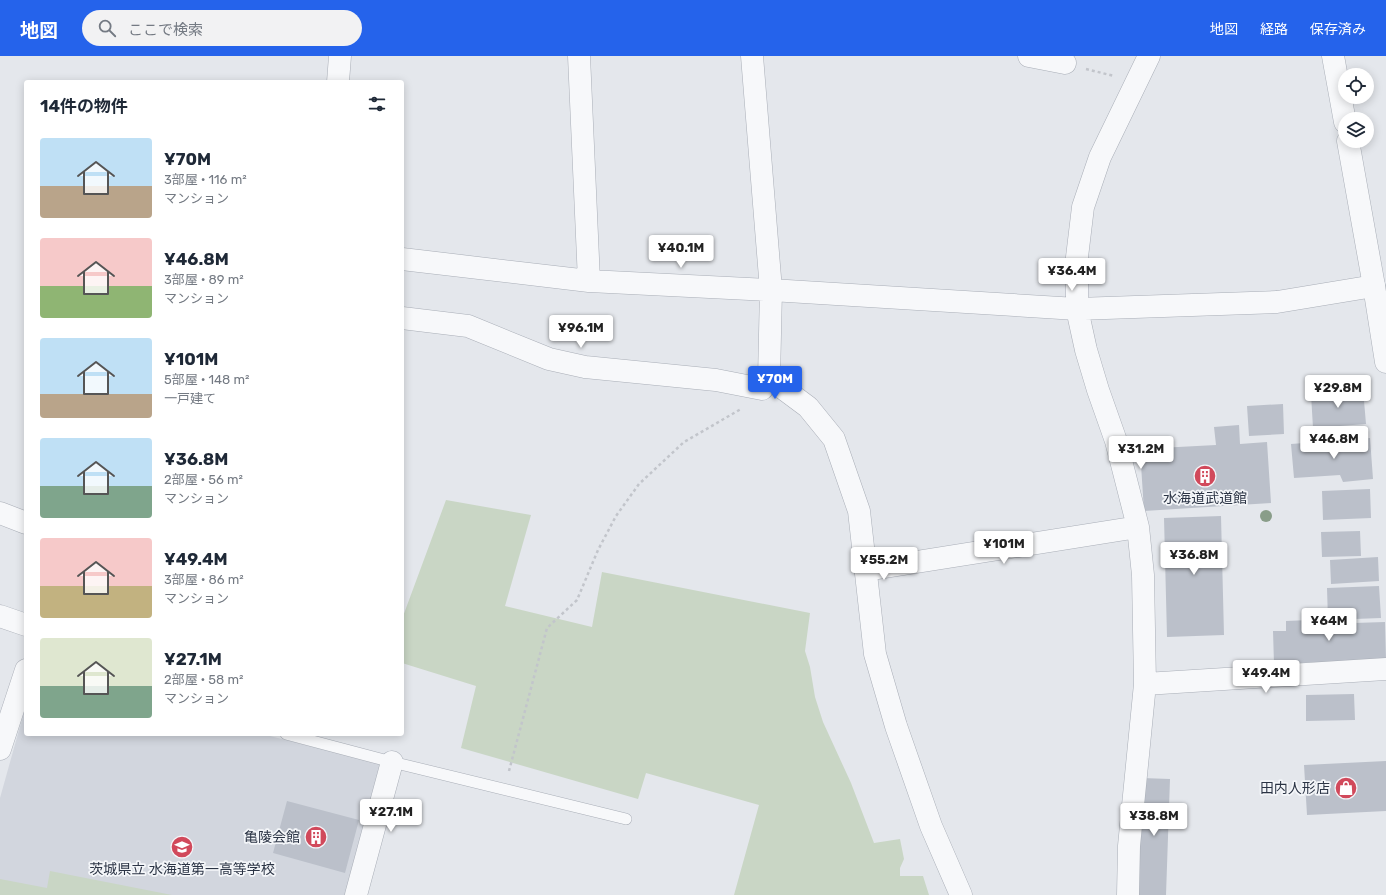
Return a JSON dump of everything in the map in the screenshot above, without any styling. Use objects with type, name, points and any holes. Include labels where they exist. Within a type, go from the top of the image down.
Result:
[{"type":"street","points":[[338,80],[340,56]]},
{"type":"street","points":[[579,56],[589,281]]},
{"type":"street","points":[[752,56],[771,290],[761,390]]},
{"type":"street","points":[[1029,56],[1065,63]]},
{"type":"street","points":[[1128,895],[1129,846],[1145,684],[1143,575],[1138,527],[1116,441],[1086,350],[1077,310],[1077,257],[1083,207],[1100,157],[1149,56]]},
{"type":"street","points":[[1333,56],[1343,112]]},
{"type":"street","points":[[1349,148],[1385,353]]},
{"type":"street","points":[[404,259],[589,281],[771,290],[1077,310],[1276,302],[1374,286]]},
{"type":"street","points":[[404,318],[468,326],[548,358],[585,367],[716,380],[761,390],[808,407],[834,439],[859,511],[875,654],[896,726],[931,826],[961,895]]},
{"type":"street","points":[[0,513],[24,522]]},
{"type":"street","points":[[866,570],[1138,527]]},
{"type":"street","points":[[0,616],[24,624]]},
{"type":"street","points":[[1145,684],[1386,669]]},
{"type":"street","points":[[0,749],[24,676]]},
{"type":"street","points":[[356,895],[392,762]]},
{"type":"lane","points":[[294,736],[392,762],[626,819]]},
{"type":"path","points":[[1065,63],[1136,82]]},
{"type":"path","points":[[504,789],[547,628],[577,600],[598,550],[616,516],[639,484],[684,442],[761,390]]},
{"type":"shaded area","name":"茨城県立 水海道第一高等学校","points":[[24,712],[24,736],[270,736],[385,765],[350,895],[0,895],[0,798]]},
{"type":"green space","points":[[446,500],[531,515],[505,606],[592,627],[602,572],[810,613],[805,651],[810,667],[815,697],[823,722],[851,783],[874,843],[900,839],[904,859],[900,868],[900,876],[923,876],[929,895],[734,895],[759,805],[646,773],[638,799],[461,748],[476,686],[404,664],[404,614]]},
{"type":"green space","points":[[50,871],[172,895],[0,895],[0,879],[47,888]]},
{"type":"building","points":[[1363,389],[1366,424],[1313,428],[1311,394]]},
{"type":"building","points":[[1283,404],[1284,434],[1249,436],[1247,406]]},
{"type":"building","name":"水海道武道館","points":[[1239,425],[1240,444],[1267,442],[1271,503],[1144,511],[1140,449],[1216,445],[1214,427]]},
{"type":"building","points":[[1370,438],[1373,479],[1343,482],[1340,475],[1294,478],[1291,444]]},
{"type":"building","points":[[1370,489],[1371,518],[1323,520],[1322,491]]},
{"type":"building","points":[[1221,516],[1224,635],[1167,637],[1164,518]]},
{"type":"building","points":[[1360,531],[1361,556],[1322,557],[1321,532]]},
{"type":"building","points":[[1378,557],[1379,581],[1331,584],[1330,560]]},
{"type":"building","points":[[1379,586],[1381,618],[1328,620],[1327,588]]},
{"type":"building","points":[[1309,611],[1323,611],[1323,624],[1385,622],[1386,660],[1274,664],[1273,631],[1286,631],[1286,621],[1310,620]]},
{"type":"building","points":[[1354,694],[1355,720],[1306,721],[1306,695]]},
{"type":"building","name":"田内人形店","points":[[1386,761],[1386,811],[1307,815],[1304,765]]},
{"type":"building","points":[[1142,778],[1170,779],[1166,895],[1137,895]]},
{"type":"building","name":"亀陵会館","points":[[287,801],[359,820],[345,873],[273,853]]},
{"type":"place","name":"水海道武道館","points":[[1205,476]]},
{"type":"place","name":"田内人形店","points":[[1346,788]]},
{"type":"place","name":"亀陵会館","points":[[316,837]]},
{"type":"place","name":"茨城県立 水海道第一高等学校","points":[[182,847]]}]
